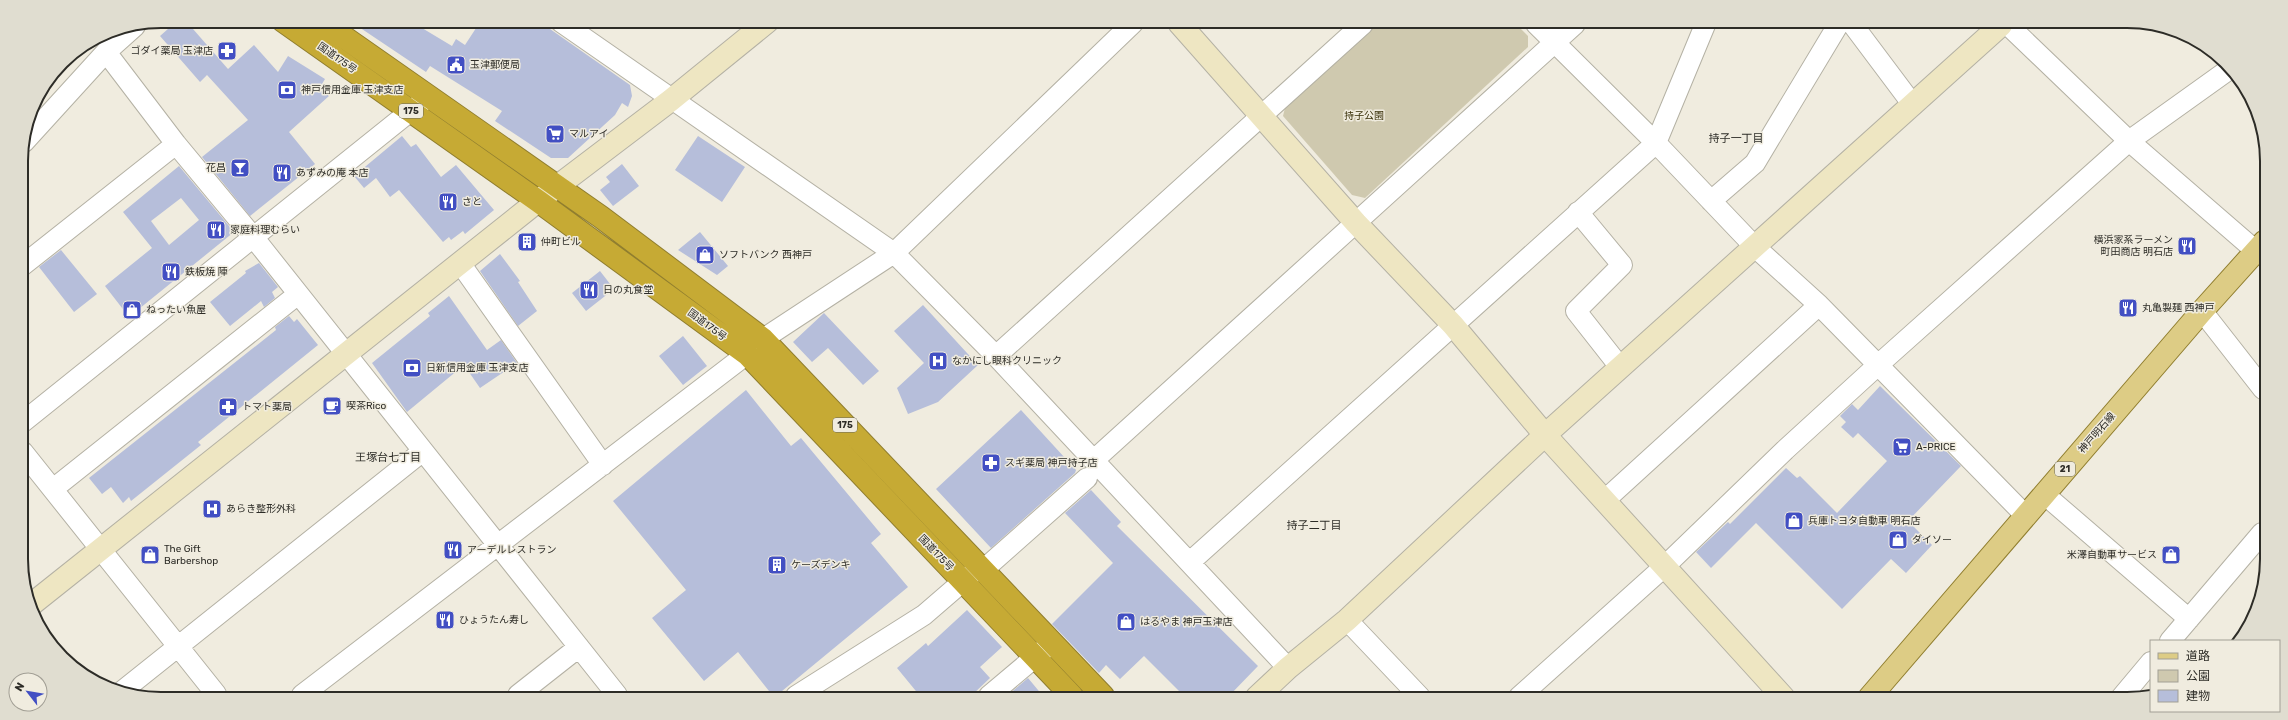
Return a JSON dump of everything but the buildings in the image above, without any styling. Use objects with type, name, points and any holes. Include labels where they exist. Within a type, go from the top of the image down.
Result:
[{"type":"highway","name":"国道175号","points":[[293,28],[538,201],[747,354],[1068,692]]},
{"type":"highway","name":"国道175号","points":[[332,28],[557,188],[601,217],[764,340],[985,565],[1052,642],[1099,692]]},
{"type":"main road","name":"神戸明石線","points":[[1874,692],[2202,311],[2260,246]]},
{"type":"street","points":[[569,28],[671,100],[894,253],[996,356],[1288,668]]},
{"type":"street","points":[[35,602],[538,201],[671,100],[760,28]]},
{"type":"street","points":[[306,692],[764,340],[894,253],[1128,28]]},
{"type":"street","points":[[1183,28],[1356,223],[1453,326],[1545,435],[1779,692]]},
{"type":"street","points":[[996,356],[1359,28]]},
{"type":"street","points":[[1540,28],[1656,142],[1755,247],[1819,305],[2026,516]]},
{"type":"street","points":[[1094,460],[1556,44],[1571,28]]},
{"type":"street","points":[[1190,562],[1656,142],[1704,28]]},
{"type":"street","points":[[1711,201],[1755,163],[1836,28]]},
{"type":"street","points":[[1854,28],[1913,104]]},
{"type":"street","points":[[1262,692],[1288,668],[1347,620],[1545,435],[1998,28]]},
{"type":"street","points":[[2010,28],[2130,140],[2260,246]]},
{"type":"street","points":[[31,134],[106,52],[128,33]]},
{"type":"street","points":[[106,52],[176,144],[254,238],[345,355],[615,692]]},
{"type":"street","points":[[1525,692],[1665,566],[1785,450],[1878,365],[2130,140],[2226,72]]},
{"type":"street","points":[[28,418],[428,97]]},
{"type":"street","points":[[28,261],[176,144]]},
{"type":"street","points":[[1578,212],[1622,265],[1576,310],[1620,367]]},
{"type":"street","points":[[460,263],[603,465]]},
{"type":"street","points":[[53,489],[298,295]]},
{"type":"street","points":[[1605,500],[1819,305]]},
{"type":"street","points":[[2202,311],[2260,381]]},
{"type":"street","points":[[126,687],[423,451]]},
{"type":"street","points":[[28,458],[214,692]]},
{"type":"street","points":[[802,692],[924,615],[1087,478]]},
{"type":"street","points":[[2044,494],[2190,619]]},
{"type":"street","points":[[2171,640],[2260,535]]},
{"type":"street","points":[[1347,620],[1415,692]]},
{"type":"street","points":[[994,692],[1052,642]]},
{"type":"street","points":[[522,692],[579,647]]},
{"type":"street","points":[[2126,692],[2150,663]]},
{"type":"green space","name":"持子公園","points":[[1372,28],[1520,28],[1528,36],[1528,47],[1365,198],[1352,195],[1283,116],[1286,104]]},
{"type":"place","name":"ゴダイ薬局 玉津店","points":[[227,51]]},
{"type":"place","name":"玉津郵便局","points":[[456,65]]},
{"type":"place","name":"神戸信用金庫 玉津支店","points":[[287,90]]},
{"type":"place","name":"マルアイ","points":[[555,134]]},
{"type":"place","name":"花昌","points":[[240,168]]},
{"type":"place","name":"あずみの庵 本店","points":[[282,173]]},
{"type":"place","name":"さと","points":[[448,202]]},
{"type":"place","name":"家庭料理むらい","points":[[216,230]]},
{"type":"place","name":"仲町ビル","points":[[527,242]]},
{"type":"place","name":"横浜家系ラーメン 町田商店 明石店","points":[[2187,246]]},
{"type":"place","name":"ソフトバンク 西神戸","points":[[705,255]]},
{"type":"place","name":"鉄板焼 陣","points":[[171,272]]},
{"type":"place","name":"日の丸食堂","points":[[589,290]]},
{"type":"place","name":"丸亀製麺 西神戸","points":[[2128,308]]},
{"type":"place","name":"ねったい魚屋","points":[[132,310]]},
{"type":"place","name":"なかにし眼科クリニック","points":[[938,361]]},
{"type":"place","name":"日新信用金庫 玉津支店","points":[[412,368]]},
{"type":"place","name":"喫茶Rico","points":[[332,406]]},
{"type":"place","name":"トマト薬局","points":[[228,407]]},
{"type":"place","name":"A-PRICE","points":[[1902,447]]},
{"type":"place","name":"スギ薬局 神戸持子店","points":[[991,463]]},
{"type":"place","name":"あらき整形外科","points":[[212,509]]},
{"type":"place","name":"兵庫トヨタ自動車 明石店","points":[[1794,521]]},
{"type":"place","name":"ダイソー","points":[[1898,540]]},
{"type":"place","name":"アーデルレストラン","points":[[453,550]]},
{"type":"place","name":"The Gift Barbershop","points":[[150,555]]},
{"type":"place","name":"米澤自動車サービス","points":[[2171,555]]},
{"type":"place","name":"ケーズデンキ","points":[[777,565]]},
{"type":"place","name":"ひょうたん寿し","points":[[445,620]]},
{"type":"place","name":"はるやま 神戸玉津店","points":[[1126,622]]},
{"type":"district","name":"持子一丁目","points":[[1736,138]]},
{"type":"district","name":"王塚台七丁目","points":[[388,457]]},
{"type":"district","name":"持子二丁目","points":[[1314,525]]}]
